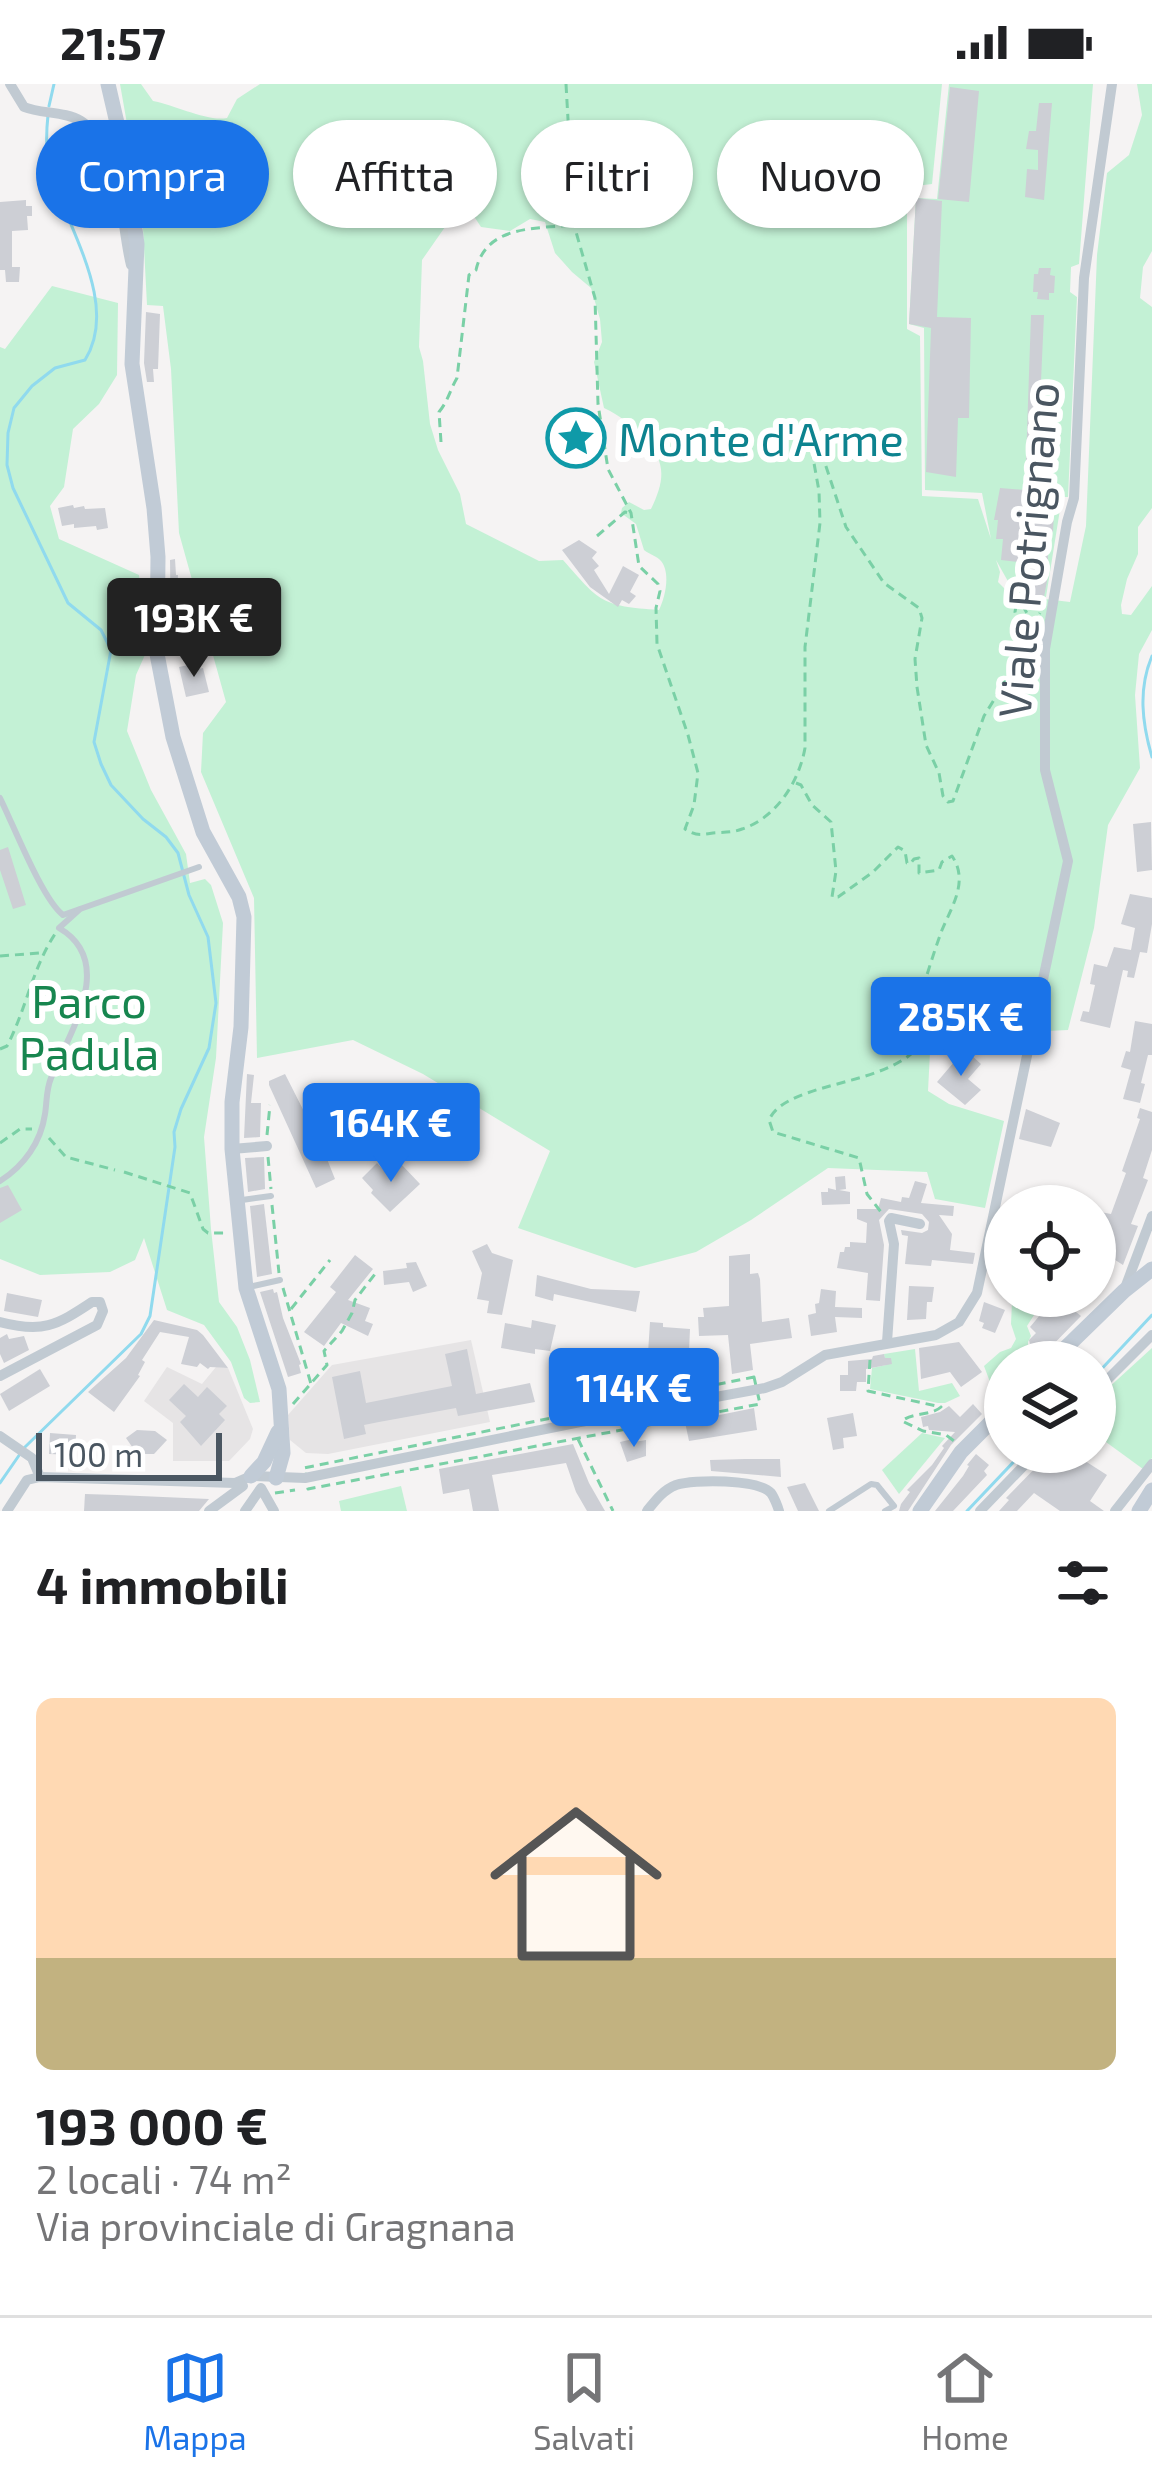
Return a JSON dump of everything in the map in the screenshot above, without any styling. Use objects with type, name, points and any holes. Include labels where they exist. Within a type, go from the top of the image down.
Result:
[{"type":"main road","points":[[108,84],[126,162],[137,244],[132,364],[154,508],[157,654],[173,737],[203,832],[239,898],[244,917],[232,1149],[246,1288],[286,1413],[283,1453],[253,1482]]},
{"type":"main road","points":[[1073,1341],[1152,1269]]},
{"type":"main road","points":[[253,1482],[286,1413]]},
{"type":"main road","points":[[920,1511],[984,1429]]},
{"type":"main road","points":[[1138,1511],[1152,1490]]},
{"type":"street","points":[[10,84],[31,110],[81,121],[106,150],[124,213],[130,263],[136,267]]},
{"type":"street","name":"Viale Potrignano","points":[[40,1477],[253,1482],[305,1478],[765,1388],[825,1355],[936,1335],[958,1322],[977,1293],[1067,861],[1045,770],[1045,649],[1074,498],[1084,278],[1112,84]]},
{"type":"street","points":[[232,1149],[267,1146]]},
{"type":"street","points":[[1124,1291],[1152,1216]]},
{"type":"street","points":[[887,1342],[894,1244],[889,1221],[920,1224]]},
{"type":"street","points":[[0,1322],[37,1329],[92,1302],[100,1302],[103,1311],[97,1325],[0,1376]]},
{"type":"street","points":[[1116,1371],[1152,1335]]},
{"type":"street","points":[[3,1439],[32,1458],[40,1477],[27,1480],[7,1511]]},
{"type":"street","points":[[1115,1511],[1152,1464]]},
{"type":"street","points":[[980,1511],[1017,1473]]},
{"type":"street","points":[[208,1511],[253,1482]]},
{"type":"street","points":[[245,1511],[253,1482]]},
{"type":"street","points":[[253,1482],[274,1511]]},
{"type":"street","points":[[647,1511],[677,1484],[700,1482],[755,1484],[769,1490],[779,1511]]},
{"type":"lane","points":[[0,798],[56,911],[63,915],[79,910]]},
{"type":"lane","points":[[0,1181],[18,1169],[42,1129],[52,1077],[80,1016],[86,991],[84,959],[72,935],[59,928],[88,904],[199,867]]},
{"type":"lane","points":[[238,1201],[272,1196]]},
{"type":"lane","points":[[246,1288],[280,1280]]},
{"type":"lane","points":[[829,1511],[871,1484],[877,1484],[893,1506],[885,1511]]},
{"type":"path","points":[[566,84],[569,120]]},
{"type":"path","points":[[441,442],[439,412],[457,378],[469,275],[498,236],[530,228]]},
{"type":"path","points":[[575,228],[596,298],[598,404],[608,469],[631,513],[639,566],[661,591],[656,608],[657,644],[698,773],[686,829],[690,834],[748,828],[782,802],[802,764],[805,647],[820,523],[814,433],[846,527],[884,583],[919,608],[916,688],[926,745],[948,802],[953,801],[984,716],[1010,674],[1022,641],[1016,606],[1021,603],[1035,621],[1054,599]]},
{"type":"path","points":[[597,536],[625,512],[631,513]]},
{"type":"path","points":[[794,782],[831,822],[836,871],[832,897],[873,872],[898,847],[905,851],[907,863],[919,858],[920,873],[939,870],[952,856],[958,865],[961,879],[954,908],[926,978],[931,986],[938,983],[924,1039],[903,1060],[801,1096],[773,1112],[769,1120],[772,1132],[859,1158],[867,1194],[889,1221]]},
{"type":"path","points":[[0,1049],[7,1046],[19,1022],[43,953],[59,928]]},
{"type":"path","points":[[0,956],[43,953]]},
{"type":"path","points":[[270,1105],[267,1146],[280,1280],[311,1384]]},
{"type":"path","points":[[0,1143],[20,1129],[42,1129],[58,1150],[76,1162],[115,1170]]},
{"type":"path","points":[[124,1172],[190,1193],[208,1233],[241,1230]]},
{"type":"path","points":[[290,1310],[330,1259]]},
{"type":"path","points":[[286,1413],[327,1365],[324,1351],[342,1331],[355,1300],[375,1274]]},
{"type":"path","points":[[871,1354],[868,1391],[941,1406],[902,1421],[944,1434],[964,1449]]},
{"type":"path","points":[[944,1434],[950,1429]]},
{"type":"path","points":[[578,1438],[613,1511]]},
{"type":"shaded area","points":[[471,1340],[490,1422],[328,1454],[306,1453],[290,1440],[288,1415],[332,1365]]},
{"type":"shaded area","points":[[167,1367],[202,1384],[216,1367],[228,1368],[253,1429],[229,1461],[173,1461],[173,1423],[144,1401]]},
{"type":"green space","points":[[120,84],[141,84],[153,101],[219,119],[227,118],[237,99],[260,84],[942,84],[932,184],[924,185],[924,120],[717,120],[717,228],[907,228],[907,329],[920,336],[922,496],[978,499],[991,539],[982,493],[925,490],[924,328],[909,324],[914,228],[924,228],[924,198],[937,199],[949,84],[1093,84],[1079,264],[1071,267],[1070,292],[1077,297],[1068,497],[1062,497],[1046,597],[1014,592],[996,560],[998,582],[1011,595],[1070,602],[1086,526],[1097,255],[1107,173],[1129,155],[1142,115],[1137,84],[1152,84],[1152,251],[1143,267],[1140,298],[1152,307],[1152,508],[1138,527],[1138,554],[1121,605],[1122,614],[1131,615],[1152,586],[1152,630],[1139,654],[1135,695],[1140,768],[1108,825],[1094,928],[1068,1030],[988,1034],[930,1052],[928,1091],[949,1104],[1004,1121],[990,1185],[984,1185],[984,1208],[935,1199],[927,1172],[828,1168],[696,1252],[635,1268],[518,1228],[550,1151],[423,1074],[353,1040],[257,1058],[254,898],[201,772],[203,733],[226,702],[179,533],[163,306],[147,305],[143,228],[269,228],[269,120],[126,120]],"holes":[[[293,120],[497,120],[497,228],[488,228],[510,231],[521,224],[521,120],[693,120],[693,228],[547,228],[555,253],[591,288],[600,319],[602,342],[594,362],[604,408],[634,429],[660,463],[661,480],[651,509],[629,502],[621,513],[636,524],[644,550],[664,566],[666,586],[659,610],[603,599],[563,560],[539,561],[466,524],[460,494],[430,424],[419,347],[422,260],[444,228],[293,228]]]},
{"type":"green space","name":"Parco Padula","points":[[52,286],[118,303],[117,375],[99,404],[73,429],[64,487],[50,506],[59,539],[139,575],[148,648],[136,675],[127,731],[151,790],[186,854],[190,883],[205,879],[211,885],[223,923],[216,1058],[204,1137],[211,1229],[219,1302],[237,1327],[260,1402],[244,1398],[231,1362],[204,1325],[167,1310],[144,1238],[135,1260],[110,1272],[40,1275],[0,1259],[0,347],[5,349]]},
{"type":"green space","points":[[1011,1317],[1033,1317],[1027,1326],[1028,1341],[1015,1341]]},
{"type":"green space","points":[[1152,1348],[1152,1458],[1143,1469],[1116,1449],[1116,1381]]},
{"type":"green space","points":[[915,1349],[919,1391],[952,1383],[960,1396],[938,1403],[870,1389],[872,1368],[886,1365],[884,1354]]},
{"type":"green space","points":[[922,1433],[945,1438],[899,1494],[882,1470]]},
{"type":"green space","points":[[401,1486],[407,1511],[341,1511],[339,1501]]},
{"type":"building","points":[[950,87],[979,91],[969,202],[938,199]]},
{"type":"building","points":[[1039,103],[1052,103],[1044,200],[1025,197],[1027,169],[1038,170],[1038,150],[1026,149],[1029,131],[1036,131]]},
{"type":"building","points":[[924,199],[942,201],[937,317],[971,318],[969,418],[958,418],[956,477],[926,472],[931,328],[909,324],[914,228],[924,228]]},
{"type":"building","points":[[26,200],[26,206],[32,206],[28,230],[12,231],[12,267],[20,267],[19,282],[6,282],[5,270],[0,270],[0,202]]},
{"type":"building","points":[[1039,268],[1051,268],[1050,275],[1055,276],[1049,300],[1037,299],[1038,292],[1033,292]]},
{"type":"building","points":[[146,312],[160,314],[154,382],[147,382],[144,363]]},
{"type":"building","points":[[1031,315],[1044,315],[1036,490],[1063,491],[1053,532],[1048,532],[1044,597],[1025,594],[1026,563],[1001,560],[1003,539],[996,539],[998,520],[994,520],[1000,488],[1025,490]]},
{"type":"building","points":[[58,508],[105,508],[108,528],[62,526]]},
{"type":"building","points":[[579,540],[597,552],[592,558],[599,566],[594,570],[609,594],[623,566],[639,575],[630,592],[636,596],[629,604],[622,600],[618,607],[590,587],[562,550]]},
{"type":"building","points":[[175,559],[176,617],[183,617],[183,623],[207,625],[208,635],[171,638],[170,560]]},
{"type":"building","points":[[197,663],[198,669],[203,668],[209,692],[186,697],[179,667]]},
{"type":"building","points":[[1151,822],[1152,870],[1137,872],[1133,824]]},
{"type":"building","points":[[8,847],[26,905],[13,909],[0,870],[0,850]]},
{"type":"building","points":[[1130,894],[1152,898],[1147,953],[1140,952],[1134,978],[1123,970],[1110,1028],[1080,1021],[1083,1011],[1089,1012],[1094,964],[1107,967],[1114,947],[1131,950],[1135,928],[1121,924]]},
{"type":"building","points":[[1135,1021],[1152,1024],[1152,1055],[1148,1055],[1141,1083],[1145,1084],[1140,1103],[1123,1099],[1131,1070],[1121,1067],[1126,1051],[1130,1052]]},
{"type":"building","points":[[970,1054],[981,1064],[968,1079],[981,1090],[965,1105],[937,1082],[960,1055],[966,1060]]},
{"type":"building","points":[[247,1074],[254,1075],[251,1103],[261,1103],[260,1137],[244,1138]]},
{"type":"building","points":[[285,1074],[318,1139],[343,1128],[347,1138],[369,1129],[366,1125],[374,1120],[380,1129],[327,1159],[335,1179],[316,1188],[269,1085]]},
{"type":"building","points":[[1140,1108],[1152,1112],[1152,1150],[1143,1178],[1148,1180],[1131,1224],[1138,1226],[1123,1265],[1116,1260],[1116,1200]]},
{"type":"building","points":[[1026,1109],[1060,1123],[1051,1147],[1019,1139]]},
{"type":"building","points":[[264,1157],[265,1189],[248,1192],[245,1158]]},
{"type":"building","points":[[377,1163],[389,1176],[401,1164],[420,1184],[390,1212],[362,1178]]},
{"type":"building","points":[[845,1176],[846,1189],[839,1190],[850,1192],[850,1204],[822,1205],[821,1192],[836,1190],[835,1177]]},
{"type":"building","points":[[915,1181],[927,1184],[921,1203],[954,1206],[953,1216],[939,1215],[952,1234],[950,1250],[975,1253],[973,1264],[932,1260],[931,1266],[905,1264],[908,1236],[901,1230],[922,1233],[929,1222],[922,1214],[889,1209],[879,1220],[884,1245],[880,1301],[866,1300],[868,1273],[837,1268],[840,1252],[850,1242],[866,1243],[867,1223],[857,1219],[857,1209],[878,1209],[881,1198],[901,1202],[902,1197],[909,1198]]},
{"type":"building","points":[[8,1185],[22,1210],[0,1223],[0,1188]]},
{"type":"building","points":[[264,1204],[272,1274],[257,1277],[250,1206]]},
{"type":"building","points":[[487,1244],[492,1253],[513,1260],[502,1315],[487,1313],[489,1301],[477,1299],[482,1273],[472,1251]]},
{"type":"building","points":[[750,1254],[750,1274],[758,1273],[760,1279],[762,1322],[789,1318],[792,1338],[750,1344],[753,1370],[732,1374],[728,1335],[699,1336],[698,1317],[704,1317],[703,1308],[729,1306],[729,1256]]},
{"type":"building","points":[[355,1255],[373,1269],[348,1300],[370,1308],[365,1321],[373,1324],[368,1336],[341,1323],[324,1346],[304,1332],[336,1292],[330,1287]]},
{"type":"building","points":[[416,1262],[427,1286],[413,1292],[409,1282],[384,1285],[383,1271]]},
{"type":"building","points":[[537,1275],[591,1289],[640,1291],[636,1312],[554,1294],[553,1301],[535,1296]]},
{"type":"building","points":[[909,1286],[934,1287],[926,1319],[907,1320]]},
{"type":"building","points":[[273,1289],[301,1364],[301,1373],[288,1377],[260,1292]]},
{"type":"building","points":[[821,1289],[836,1291],[835,1307],[862,1308],[862,1318],[835,1317],[837,1332],[811,1336],[808,1315],[816,1313]]},
{"type":"building","points":[[7,1293],[42,1300],[38,1317],[4,1311]]},
{"type":"building","points":[[984,1302],[984,1317],[1002,1317],[995,1333],[982,1328],[984,1323],[979,1321]]},
{"type":"building","points":[[1038,1317],[1080,1317],[1057,1341],[1029,1341],[1036,1333],[1030,1327]]},
{"type":"building","points":[[154,1320],[197,1330],[228,1368],[181,1364],[189,1337],[160,1332],[142,1360],[140,1376],[114,1412],[88,1392],[126,1358]]},
{"type":"building","points":[[532,1320],[556,1325],[550,1351],[535,1349],[535,1354],[501,1348],[505,1323],[531,1328]]},
{"type":"building","points":[[650,1322],[690,1329],[689,1351],[669,1350],[668,1370],[647,1369]]},
{"type":"building","points":[[7,1334],[9,1339],[24,1336],[29,1350],[4,1363],[0,1338]]},
{"type":"building","points":[[959,1342],[982,1372],[961,1387],[950,1372],[921,1379],[919,1348]]},
{"type":"building","points":[[467,1349],[476,1394],[530,1383],[535,1402],[458,1416],[456,1408],[379,1422],[364,1425],[366,1434],[344,1439],[332,1377],[360,1371],[366,1403],[452,1386],[445,1354]]},
{"type":"building","points":[[884,1354],[892,1364],[866,1369],[866,1382],[857,1382],[856,1391],[840,1391],[840,1375],[848,1375],[848,1361]]},
{"type":"building","points":[[40,1369],[50,1386],[9,1411],[0,1394]]},
{"type":"building","points":[[184,1384],[198,1397],[207,1387],[227,1406],[219,1414],[225,1420],[201,1446],[180,1422],[186,1416],[169,1400]]},
{"type":"building","points":[[973,1404],[982,1414],[951,1445],[908,1511],[899,1511],[907,1490],[955,1432],[929,1430],[921,1417],[949,1406],[960,1417]]},
{"type":"building","points":[[754,1408],[757,1430],[689,1441],[685,1422]]},
{"type":"building","points":[[853,1413],[857,1436],[843,1438],[844,1448],[833,1450],[827,1418]]},
{"type":"building","points":[[137,1430],[155,1431],[167,1440],[154,1454],[137,1454],[126,1438]]},
{"type":"building","points":[[50,1433],[76,1435],[75,1455],[49,1454]]},
{"type":"building","points":[[646,1440],[646,1456],[627,1462],[620,1442]]},
{"type":"building","points":[[573,1444],[605,1511],[587,1511],[566,1463],[492,1475],[499,1511],[473,1511],[469,1489],[443,1494],[439,1469]]},
{"type":"building","points":[[976,1454],[984,1461],[987,1475],[953,1511],[935,1511],[963,1476]]},
{"type":"building","points":[[780,1459],[781,1477],[711,1471],[710,1460]]},
{"type":"building","points":[[1030,1473],[1107,1475],[1090,1501],[1104,1511],[1060,1511],[1034,1493],[1017,1511],[999,1511]]},
{"type":"building","points":[[805,1483],[819,1511],[798,1511],[787,1487]]},
{"type":"building","points":[[85,1494],[209,1499],[199,1511],[84,1511]]},
{"type":"waterway","points":[[49,106],[54,84]]},
{"type":"waterway","points":[[25,1447],[141,1334],[150,1316],[174,1132],[209,1048],[216,1003],[208,937],[189,895],[178,853],[111,785],[94,742],[111,650],[101,630],[68,603],[13,488],[7,465],[14,408],[55,368],[85,360],[97,315],[87,266],[49,165],[48,115]]},
{"type":"waterway","points":[[1152,656],[1143,706],[1152,757]]},
{"type":"waterway","points":[[1116,1354],[1152,1315]]},
{"type":"waterway","points":[[0,1483],[20,1454]]},
{"type":"waterway","points":[[967,1511],[1003,1473]]},
{"type":"place","name":"Monte d'Arme","points":[[576,438]]}]
